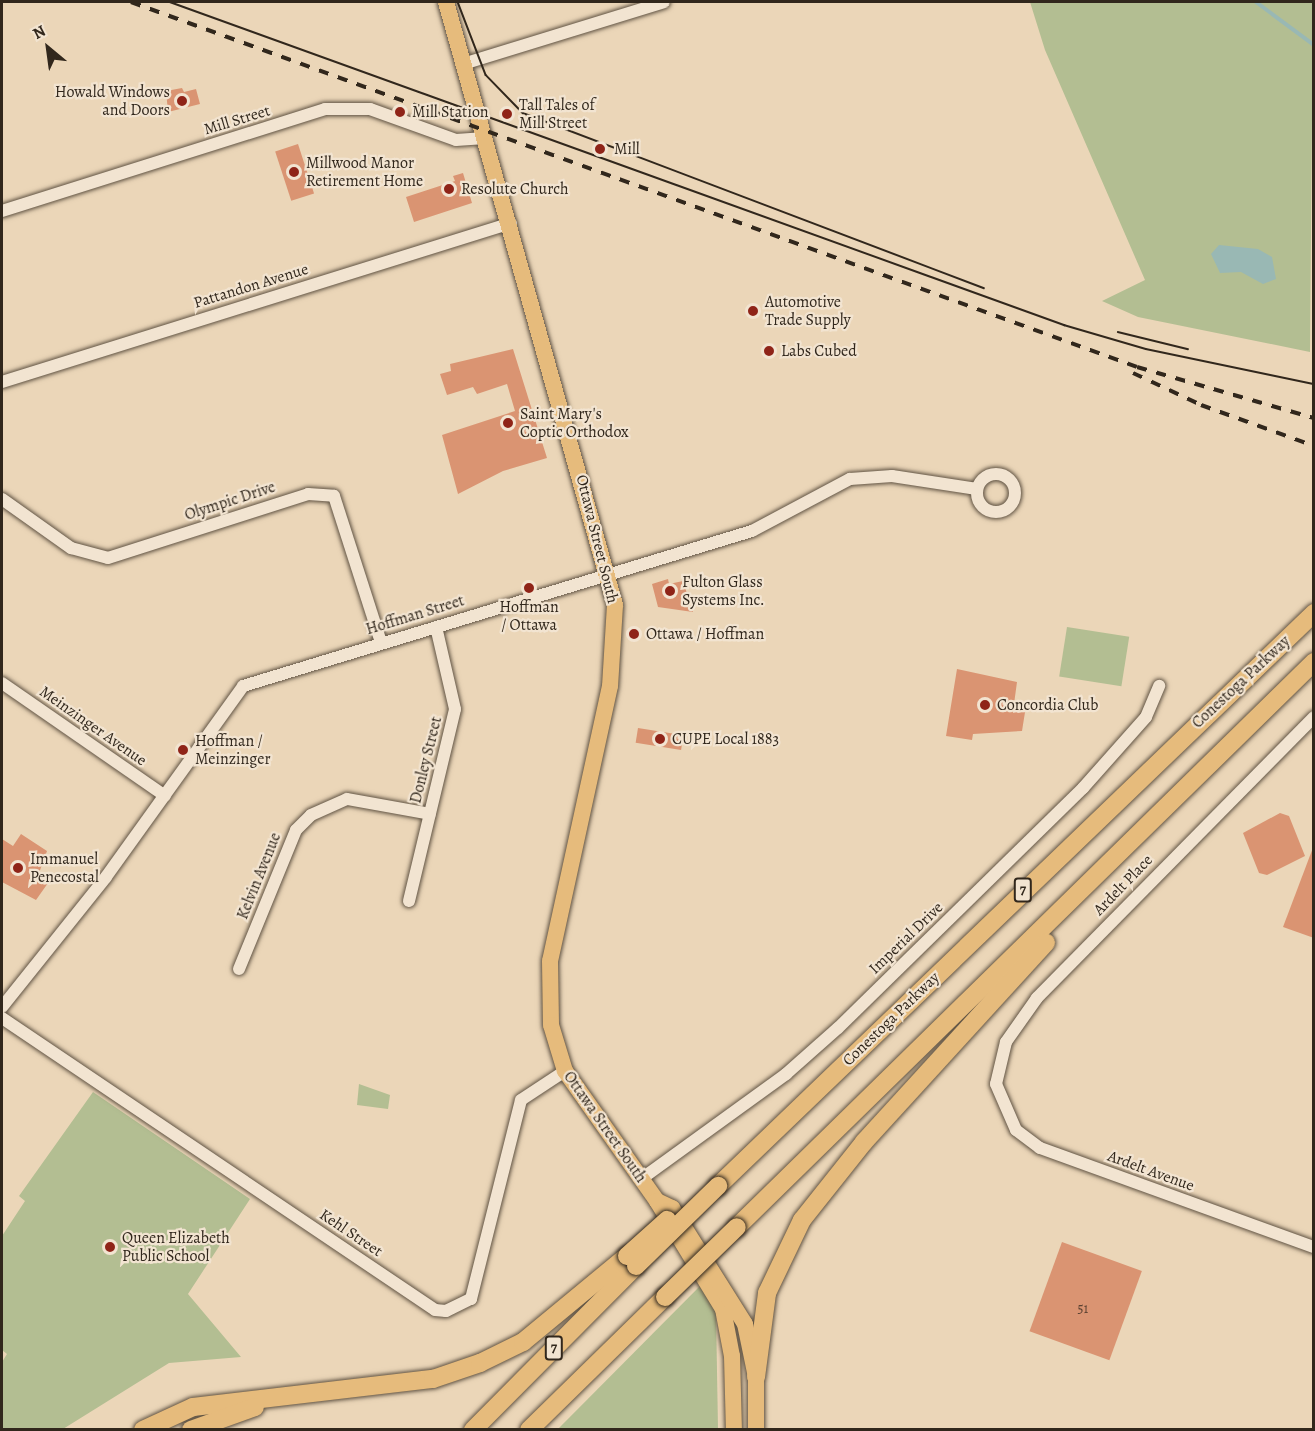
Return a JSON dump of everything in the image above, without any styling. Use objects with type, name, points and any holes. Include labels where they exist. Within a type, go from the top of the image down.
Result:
[{"type":"highway","name":"Conestoga Parkway","points":[[473,1430],[632,1261],[713,1185],[735,1169],[1314,613]]},
{"type":"highway","points":[[529,1430],[1069,906],[1314,663]]},
{"type":"highway","points":[[756,1377],[767,1293],[801,1220],[864,1143],[1058,931],[1069,906]]},
{"type":"highway","points":[[143,1430],[193,1407],[433,1379],[480,1363],[523,1342],[632,1261]]},
{"type":"highway","points":[[191,1430],[301,1396]]},
{"type":"main road","name":"Ottawa Street South","points":[[446,2],[511,223],[609,573],[616,630],[610,686],[550,961],[548,1004],[565,1071],[657,1201],[723,1310],[732,1356],[734,1430]]},
{"type":"main road","name":"Ottawa Street South","points":[[657,1201],[672,1209],[735,1302],[756,1377],[756,1430]]},
{"type":"street","points":[[463,64],[664,2]]},
{"type":"street","name":"Mill Street","points":[[2,211],[324,110],[370,109],[456,140],[485,138]]},
{"type":"street","name":"Pattandon Avenue","points":[[2,382],[511,223]]},
{"type":"street","name":"Hoffman Street","points":[[2,1007],[165,796],[243,686],[381,642],[752,531],[850,479],[892,476],[977,489]]},
{"type":"street","name":"Olympic Drive","points":[[2,499],[71,548],[108,558],[308,494],[334,496],[381,642]]},
{"type":"street","name":"Donley Street","points":[[409,901],[455,709],[436,627]]},
{"type":"street","name":"Meinzinger Avenue","points":[[2,683],[165,796]]},
{"type":"street","name":"Imperial Drive","points":[[641,1179],[786,1074],[838,1028],[1083,788],[1146,717],[1159,686]]},
{"type":"street","name":"Ardelt Place","points":[[999,1099],[999,1058],[1015,1024],[1037,998],[1314,717]]},
{"type":"street","name":"Kelvin Avenue","points":[[239,969],[296,830],[311,815],[347,799],[430,814]]},
{"type":"street","name":"Kehl Street","points":[[2,1018],[435,1310],[446,1311],[471,1299],[521,1100],[565,1071]]},
{"type":"street","name":"Ardelt Avenue","points":[[999,1099],[1016,1130],[1040,1148],[1314,1247]]},
{"type":"green space","points":[[1030,2],[1313,2],[1310,352],[1138,317],[1102,301],[1145,280],[1045,50]]},
{"type":"green space","points":[[1067,627],[1129,637],[1121,686],[1059,676]]},
{"type":"green space","points":[[359,1084],[390,1095],[388,1109],[357,1105]]},
{"type":"green space","name":"Queen Elizabeth Public School","points":[[93,1092],[250,1199],[188,1294],[241,1357],[169,1363],[63,1429],[2,1429],[2,1362],[7,1354],[2,1350],[2,1236],[25,1201],[19,1196]]},
{"type":"green space","points":[[701,1285],[716,1313],[718,1429],[557,1430]]},
{"type":"water","points":[[1219,245],[1258,249],[1272,257],[1276,279],[1263,284],[1241,272],[1220,273],[1211,254]]},
{"type":"building","name":"Howald Windows and Doors","points":[[182,88],[184,92],[196,89],[200,104],[168,112],[166,91]]},
{"type":"building","name":"Millwood Manor Retirement Home","points":[[298,144],[314,193],[291,201],[275,151]]},
{"type":"building","name":"Resolute Church","points":[[463,173],[472,203],[414,222],[406,197],[455,181],[453,176]]},
{"type":"building","name":"Saint Mary's Coptic Orthodox","points":[[513,349],[547,458],[503,471],[458,494],[442,435],[515,411],[507,384],[477,394],[473,387],[447,395],[440,374],[451,371],[450,364]]},
{"type":"building","name":"Fulton Glass Systems Inc.","points":[[668,579],[669,584],[683,581],[693,612],[658,607],[652,584]]},
{"type":"building","name":"Concordia Club","points":[[957,669],[1017,682],[1014,704],[1026,706],[1022,731],[973,734],[972,740],[946,736]]},
{"type":"building","name":"CUPE Local 1883","points":[[638,728],[683,735],[681,750],[636,743]]},
{"type":"building","points":[[1280,813],[1289,816],[1305,856],[1267,875],[1259,873],[1243,833]]},
{"type":"building","name":"Immanuel Penecostal","points":[[21,834],[47,851],[39,873],[48,883],[36,900],[2,882],[2,839],[13,846]]},
{"type":"building","points":[[1314,845],[1314,938],[1283,927]]},
{"type":"building","points":[[1062,1242],[1142,1271],[1109,1360],[1030,1331]]},
{"type":"waterway","points":[[1256,2],[1314,45]]},
{"type":"tram line","points":[[170,2],[1064,325],[1146,349],[1314,384]]},
{"type":"tram line","points":[[458,2],[486,75],[523,113],[984,288]]},
{"type":"tram line","points":[[1118,332],[1188,349]]},
{"type":"railway","points":[[131,2],[1137,367],[1314,418]]},
{"type":"railway","points":[[1133,373],[1201,405],[1314,446]]},
{"type":"place","name":"Howald Windows and Doors","points":[[182,101]]},
{"type":"place","name":"Mill Station","points":[[400,112]]},
{"type":"place","name":"Tall Tales of Mill Street","points":[[507,114]]},
{"type":"place","name":"Mill","points":[[600,149]]},
{"type":"place","name":"Millwood Manor Retirement Home","points":[[294,172]]},
{"type":"place","name":"Resolute Church","points":[[449,189]]},
{"type":"place","name":"Automotive Trade Supply","points":[[753,311]]},
{"type":"place","name":"Labs Cubed","points":[[769,351]]},
{"type":"place","name":"Saint Mary's Coptic Orthodox","points":[[508,423]]},
{"type":"place","name":"Hoffman / Ottawa","points":[[529,588]]},
{"type":"place","name":"Fulton Glass Systems Inc.","points":[[670,591]]},
{"type":"place","name":"Ottawa / Hoffman","points":[[634,634]]},
{"type":"place","name":"Concordia Club","points":[[985,705]]},
{"type":"place","name":"CUPE Local 1883","points":[[660,739]]},
{"type":"place","name":"Hoffman / Meinzinger","points":[[183,750]]},
{"type":"place","name":"Immanuel Penecostal","points":[[18,868]]},
{"type":"place","name":"Queen Elizabeth Public School","points":[[110,1247]]}]
